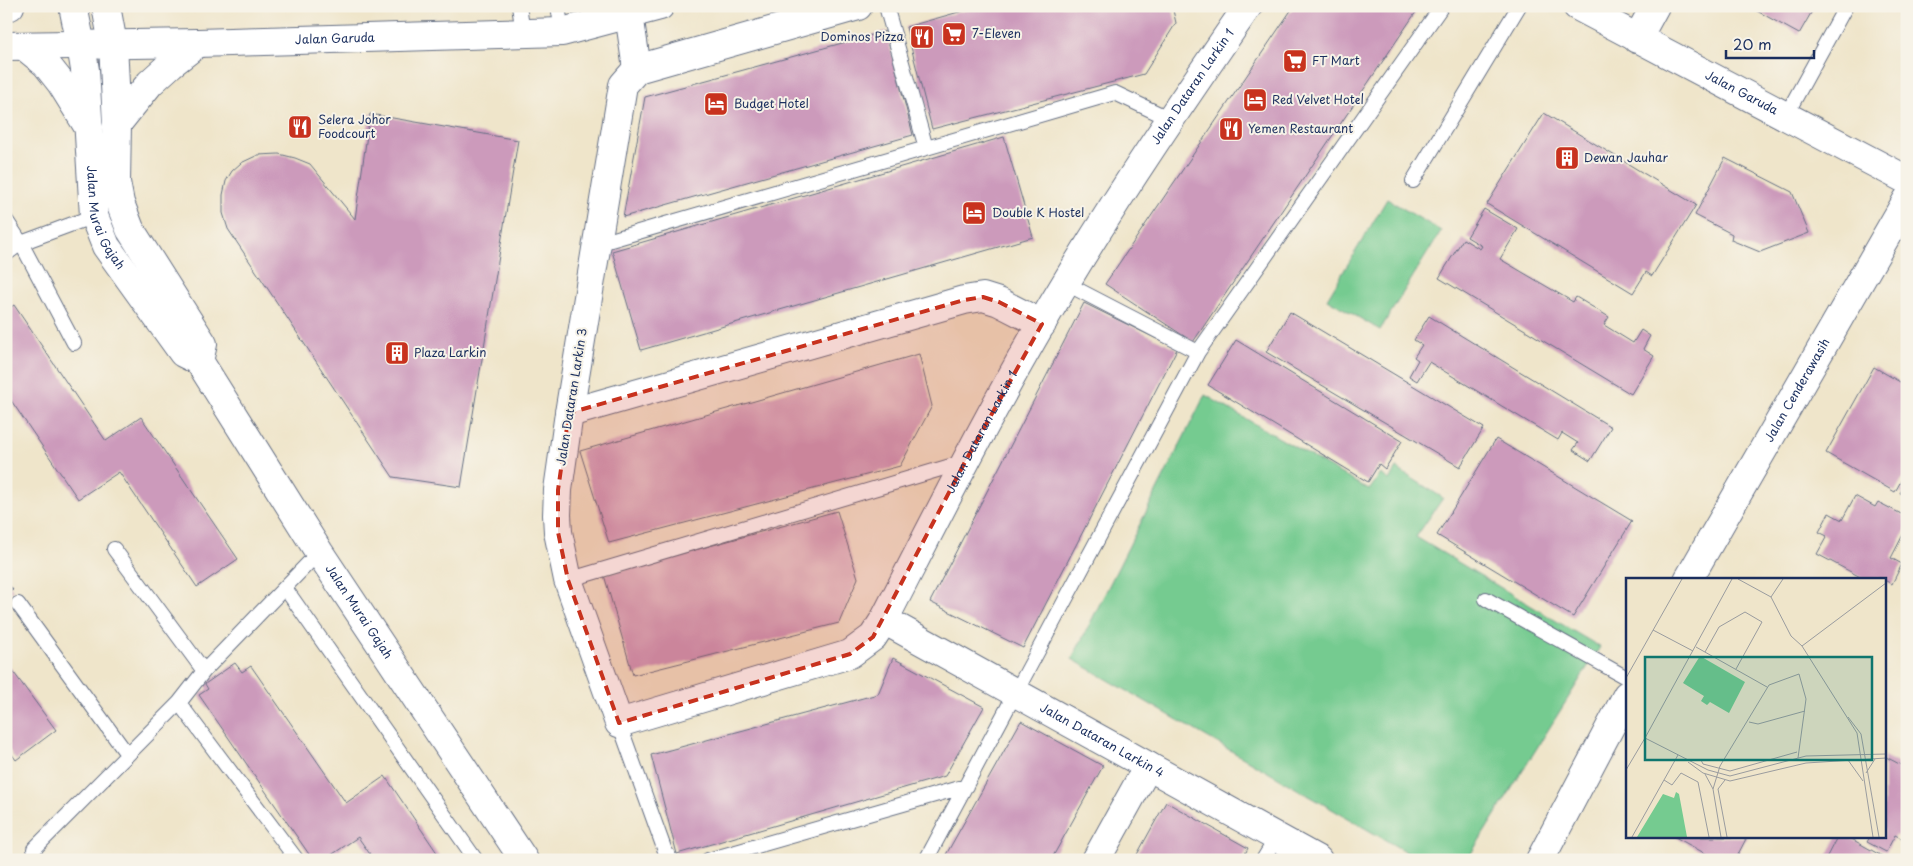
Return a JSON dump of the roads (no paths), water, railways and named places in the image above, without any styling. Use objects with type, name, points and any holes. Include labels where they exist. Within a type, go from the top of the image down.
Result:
[{"type":"street","name":"Jalan Murai Gajah","points":[[73,6],[85,70],[94,216],[106,246],[183,353],[199,360],[319,552],[524,860]]},
{"type":"street","name":"Jalan Murai Gajah","points":[[106,6],[113,44],[117,124],[116,182],[120,203],[130,229],[203,344],[199,360]]},
{"type":"street","name":"Jalan Garuda","points":[[15,46],[198,43],[524,33],[560,19],[629,14],[660,6]]},
{"type":"street","points":[[629,14],[637,69],[858,6]]},
{"type":"street","name":"Jalan Dataran Larkin 1","points":[[619,723],[850,654],[873,637],[884,620],[964,462],[1065,283],[1170,119],[1248,6]]},
{"type":"street","name":"Jalan Garuda","points":[[1577,6],[1907,180]]},
{"type":"street","points":[[1637,39],[1655,6]]},
{"type":"street","points":[[117,124],[150,83],[198,43]]},
{"type":"street","points":[[15,46],[46,64],[61,83],[89,128]]},
{"type":"street","name":"Jalan Dataran Larkin 3","points":[[619,723],[568,580],[558,532],[557,515],[558,490],[569,414],[623,85],[637,69]]},
{"type":"street","name":"Jalan Cenderawasih","points":[[1689,578],[1907,200]]},
{"type":"street","points":[[569,414],[964,300],[983,298],[999,302],[1042,324]]},
{"type":"street","name":"Jalan Dataran Larkin 4","points":[[884,620],[1318,860]]},
{"type":"street","points":[[1540,860],[1626,697]]},
{"type":"street","points":[[1096,860],[1148,766]]},
{"type":"lane","points":[[519,6],[524,33]]},
{"type":"lane","points":[[886,6],[926,148]]},
{"type":"lane","points":[[926,860],[1014,692],[1198,352],[1442,6]]},
{"type":"lane","points":[[1413,182],[1519,6]]},
{"type":"lane","points":[[1785,117],[1846,6]]},
{"type":"lane","points":[[597,244],[1116,93],[1170,119]]},
{"type":"lane","points":[[6,254],[21,243],[94,216]]},
{"type":"lane","points":[[6,220],[21,243],[74,343]]},
{"type":"lane","points":[[1065,283],[1198,352]]},
{"type":"lane","points":[[568,580],[964,462]]},
{"type":"lane","points":[[114,549],[204,671]]},
{"type":"lane","points":[[34,849],[179,703],[204,671],[319,552]]},
{"type":"lane","points":[[285,588],[476,860]]},
{"type":"lane","points":[[1486,599],[1626,677]]},
{"type":"lane","points":[[18,604],[127,754]]},
{"type":"lane","points":[[179,703],[297,860]]},
{"type":"lane","points":[[619,723],[665,851],[672,860]]},
{"type":"lane","points":[[708,860],[966,786]]},
{"type":"lane","points":[[1263,860],[1277,837]]},
{"type":"place","name":"7-Eleven","points":[[954,34]]},
{"type":"place","name":"Dominos Pizza","points":[[922,37]]},
{"type":"place","name":"FT Mart","points":[[1295,61]]},
{"type":"place","name":"Red Velvet Hotel","points":[[1255,100]]},
{"type":"place","name":"Budget Hotel","points":[[716,104]]},
{"type":"place","name":"Selera Johor Foodcourt","points":[[300,127]]},
{"type":"place","name":"Yemen Restaurant","points":[[1231,129]]},
{"type":"place","name":"Dewan Jauhar","points":[[1567,158]]},
{"type":"place","name":"Double K Hostel","points":[[974,213]]},
{"type":"place","name":"Plaza Larkin","points":[[397,353]]}]
